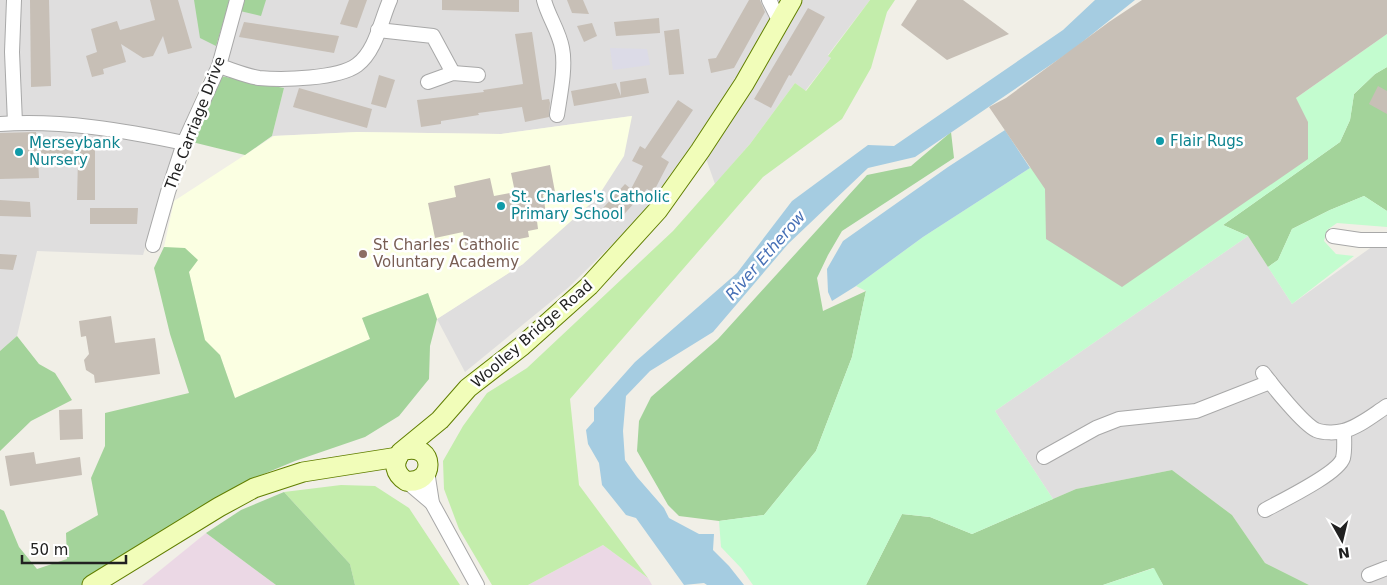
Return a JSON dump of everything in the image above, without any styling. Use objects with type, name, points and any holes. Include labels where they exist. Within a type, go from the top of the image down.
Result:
[{"type":"street","points":[[14,0],[12,52],[15,123]]},
{"type":"street","name":"The Carriage Drive","points":[[153,245],[184,143],[219,66],[237,0]]},
{"type":"street","points":[[219,66],[258,78],[295,78],[338,73],[358,64],[373,44],[390,0]]},
{"type":"street","points":[[544,0],[562,45],[562,78],[557,115]]},
{"type":"street","points":[[769,0],[780,22]]},
{"type":"street","name":"Woolley Bridge Road","points":[[402,465],[468,388],[522,346],[589,286],[658,210],[744,84],[792,0]]},
{"type":"street","points":[[378,30],[432,36],[453,72]]},
{"type":"street","points":[[428,82],[453,72],[478,74]]},
{"type":"street","points":[[0,124],[15,123],[106,128],[184,143]]},
{"type":"street","points":[[1333,236],[1360,240],[1387,240]]},
{"type":"street","points":[[1044,457],[1096,428],[1119,419],[1196,411],[1266,378],[1302,419],[1316,430],[1344,431],[1387,406]]},
{"type":"street","name":"Woolley Bridge Road","points":[[427,464],[440,420]]},
{"type":"street","points":[[1265,510],[1337,468],[1343,460],[1344,431]]},
{"type":"street","points":[[402,465],[416,449],[424,454],[432,504]]},
{"type":"street","points":[[92,585],[219,507],[254,488],[303,472],[344,466],[402,465],[418,480],[424,476],[427,464]]},
{"type":"street","points":[[402,465],[432,504],[477,585]]},
{"type":"street","points":[[1369,575],[1387,568]]},
{"type":"shaded area","points":[[0,0],[870,0],[828,55],[831,58],[805,91],[795,83],[750,144],[715,184],[698,136],[641,216],[569,287],[465,372],[437,319],[523,264],[631,116],[501,134],[357,132],[272,136],[284,88],[206,73],[179,136],[143,255],[37,251],[17,336],[0,351]]},
{"type":"shaded area","points":[[610,48],[647,49],[650,65],[613,70]]},
{"type":"shaded area","name":"St Charles' Catholic Voluntary Academy","points":[[632,116],[624,156],[597,198],[523,264],[437,319],[428,293],[362,318],[370,339],[235,398],[220,355],[205,341],[189,272],[164,247],[174,201],[274,136],[357,132],[501,134]]},
{"type":"shaded area","points":[[1248,236],[1292,304],[1387,236],[1387,585],[1309,585],[1265,563],[1232,515],[1172,470],[1076,489],[1053,499],[995,411]]},
{"type":"shaded area","points":[[206,533],[276,585],[142,585]]},
{"type":"shaded area","points":[[603,545],[648,578],[652,585],[528,585]]},
{"type":"green space","points":[[194,0],[230,0],[216,46],[200,38]]},
{"type":"green space","points":[[244,0],[266,0],[261,16],[240,11]]},
{"type":"green space","points":[[870,0],[895,0],[887,12],[871,68],[842,119],[763,177],[570,399],[579,485],[648,578],[603,545],[528,585],[492,585],[459,529],[444,489],[443,461],[463,426],[487,393],[527,368],[673,231],[750,144],[795,83],[806,91],[831,58],[828,56]]},
{"type":"green space","points":[[1387,34],[1387,67],[1375,74],[1354,94],[1350,120],[1340,142],[1223,225],[1248,236],[995,411],[1053,499],[972,534],[930,517],[902,514],[866,585],[753,585],[741,568],[721,547],[719,521],[764,515],[816,451],[852,357],[866,291],[856,286],[923,237],[1030,168],[1047,160],[1296,98]]},
{"type":"green space","points":[[1387,67],[1387,211],[1364,196],[1330,210],[1292,229],[1278,260],[1268,267],[1248,236],[1223,225],[1340,142],[1350,120],[1354,94],[1375,74]]},
{"type":"green space","points":[[221,76],[284,88],[272,136],[245,155],[192,142]]},
{"type":"green space","points":[[951,132],[954,158],[842,231],[817,278],[823,311],[866,291],[852,357],[816,451],[764,515],[719,521],[679,516],[668,505],[637,451],[639,421],[651,397],[718,339],[867,175],[911,166]]},
{"type":"green space","points":[[1364,196],[1387,211],[1387,227],[1337,223],[1327,230],[1324,241],[1336,254],[1354,256],[1292,304],[1268,267],[1278,260],[1292,229]]},
{"type":"green space","points":[[164,247],[185,248],[198,260],[189,272],[205,340],[220,355],[235,398],[370,339],[362,318],[428,293],[437,319],[430,346],[429,379],[399,416],[365,437],[295,461],[242,483],[150,547],[82,585],[0,585],[0,509],[4,511],[19,547],[37,569],[67,559],[66,533],[98,515],[91,478],[105,446],[105,413],[189,393],[170,334],[154,268]]},
{"type":"green space","points":[[17,336],[39,364],[55,373],[72,400],[31,421],[0,451],[0,351]]},
{"type":"green space","points":[[1172,470],[1232,515],[1265,563],[1309,585],[1163,585],[1153,568],[1103,585],[866,585],[902,514],[930,517],[972,534],[1076,489]]},
{"type":"green space","points":[[341,485],[375,486],[409,508],[460,585],[355,585],[350,564],[284,492]]},
{"type":"green space","points":[[284,492],[350,564],[355,585],[276,585],[206,533],[241,510]]},
{"type":"green space","points":[[1154,568],[1163,585],[1103,585]]},
{"type":"water","name":"River Etherow","points":[[1095,0],[1135,0],[1071,51],[915,157],[868,168],[788,244],[713,332],[650,371],[626,396],[623,431],[625,460],[664,508],[669,518],[699,534],[714,534],[713,550],[744,585],[707,585],[704,583],[684,585],[636,518],[626,515],[602,485],[599,463],[588,444],[586,430],[594,421],[594,408],[635,362],[737,273],[792,201],[868,145],[894,146],[1063,30]]},
{"type":"water","points":[[1005,130],[1030,168],[923,237],[856,286],[832,301],[828,292],[827,269],[843,241],[948,167]]},
{"type":"building","points":[[30,0],[49,0],[51,86],[31,87]]},
{"type":"building","points":[[150,0],[178,0],[192,48],[168,54],[163,36],[153,56],[143,58],[121,44],[126,62],[103,69],[104,74],[92,77],[86,56],[97,52],[91,29],[117,21],[120,30],[155,20]]},
{"type":"building","points":[[349,0],[367,0],[357,28],[340,24]]},
{"type":"building","points":[[442,0],[519,0],[519,12],[442,10]]},
{"type":"building","points":[[567,0],[583,0],[589,14],[572,13]]},
{"type":"building","points":[[749,0],[760,0],[765,12],[734,68],[711,73],[708,59],[716,58]]},
{"type":"building","points":[[917,0],[963,0],[1009,34],[947,60],[901,25]]},
{"type":"building","name":"Flair Rugs","points":[[1142,0],[1387,0],[1387,34],[1296,98],[1308,122],[1308,159],[1122,287],[1046,239],[1045,189],[989,107],[1006,98]]},
{"type":"building","points":[[808,8],[825,17],[771,108],[754,99]]},
{"type":"building","points":[[659,18],[660,33],[616,36],[614,22]]},
{"type":"building","points":[[244,22],[339,36],[334,53],[239,37]]},
{"type":"building","points":[[592,23],[597,36],[584,42],[577,26]]},
{"type":"building","points":[[679,29],[684,74],[669,75],[664,31]]},
{"type":"building","points":[[532,32],[542,100],[549,99],[550,103],[549,117],[525,122],[522,107],[478,113],[479,115],[441,121],[441,124],[421,127],[417,100],[484,92],[483,90],[523,84],[515,34]]},
{"type":"building","points":[[379,75],[395,80],[386,108],[371,104]]},
{"type":"building","points":[[646,78],[649,93],[574,106],[571,91],[616,83],[621,96],[620,82]]},
{"type":"building","points":[[1378,86],[1387,91],[1387,114],[1369,104]]},
{"type":"building","points":[[299,88],[372,109],[367,128],[293,107]]},
{"type":"building","points":[[678,100],[693,110],[661,157],[669,162],[653,193],[647,189],[617,222],[603,208],[625,184],[631,189],[643,166],[632,161],[640,146],[645,149]]},
{"type":"building","points":[[36,132],[37,146],[77,147],[77,141],[95,141],[95,200],[77,200],[78,158],[38,158],[39,178],[0,179],[0,133]]},
{"type":"building","name":"St. Charles's Catholic Primary School","points":[[550,165],[555,192],[543,195],[547,219],[537,221],[538,229],[528,231],[529,237],[466,250],[463,232],[435,238],[428,203],[456,197],[454,186],[490,178],[494,196],[515,192],[511,173]]},
{"type":"building","points":[[0,200],[30,202],[31,217],[0,216]]},
{"type":"building","points":[[90,208],[138,208],[137,224],[90,224]]},
{"type":"building","points":[[0,254],[17,255],[13,270],[0,269]]},
{"type":"building","points":[[111,316],[115,343],[155,338],[160,374],[95,383],[94,375],[86,370],[84,360],[89,354],[86,336],[81,337],[79,321]]},
{"type":"building","points":[[82,409],[83,439],[60,440],[59,410]]},
{"type":"building","points":[[34,452],[36,464],[80,457],[82,475],[10,486],[5,456]]},
{"type":"place","name":"Flair Rugs","points":[[1160,141]]},
{"type":"place","name":"Merseybank Nursery","points":[[19,152]]},
{"type":"place","name":"St. Charles's Catholic Primary School","points":[[501,206]]},
{"type":"place","name":"St Charles' Catholic Voluntary Academy","points":[[363,254]]}]
